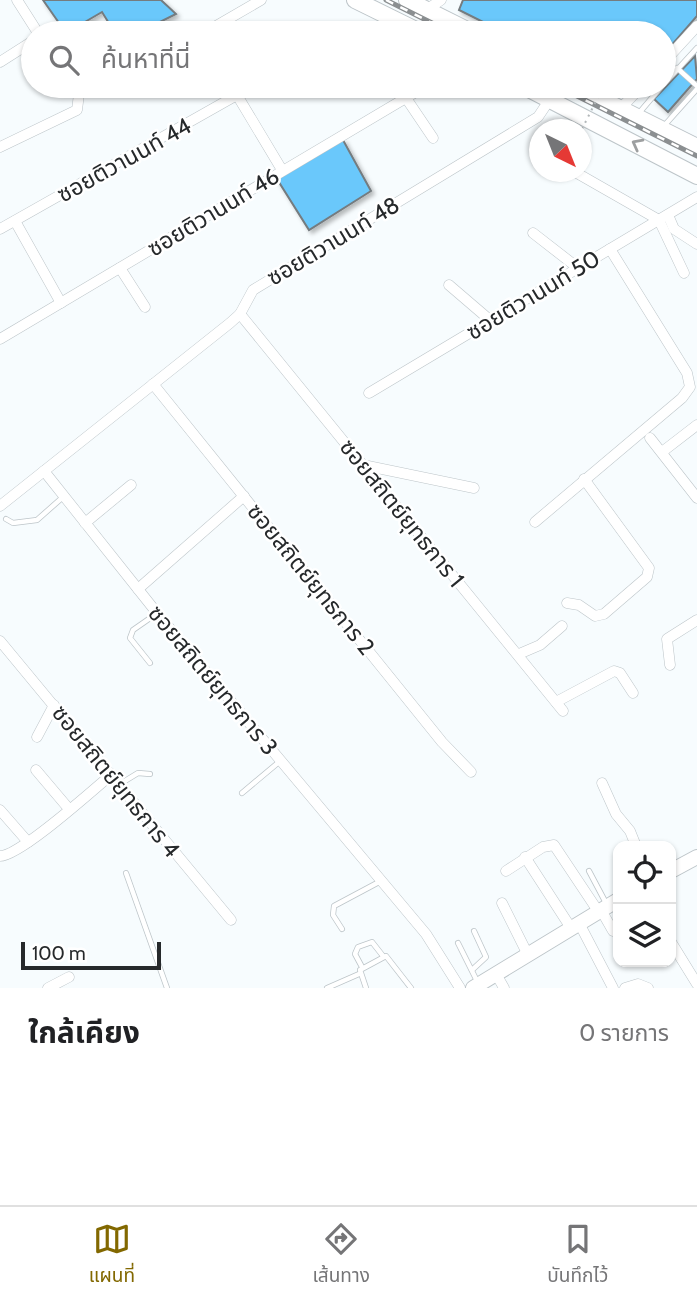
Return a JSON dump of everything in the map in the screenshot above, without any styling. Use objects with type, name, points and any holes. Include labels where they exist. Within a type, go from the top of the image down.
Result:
[{"type":"main road","points":[[355,0],[398,21]]},
{"type":"main road","points":[[407,0],[426,9],[437,21]]},
{"type":"main road","points":[[600,98],[697,147]]},
{"type":"main road","points":[[550,99],[697,176]]},
{"type":"main road","points":[[676,869],[696,859]]},
{"type":"main road","points":[[476,986],[606,907]]},
{"type":"street","points":[[17,0],[30,21]]},
{"type":"street","points":[[225,21],[261,0]]},
{"type":"street","points":[[426,9],[441,0]]},
{"type":"street","points":[[676,49],[697,26]]},
{"type":"street","points":[[0,62],[21,49]]},
{"type":"street","points":[[0,147],[77,110],[78,98]]},
{"type":"street","name":"ซอยติวานนท์ 44","points":[[0,229],[222,98]]},
{"type":"street","points":[[240,98],[282,170]]},
{"type":"street","points":[[406,98],[433,138]]},
{"type":"street","name":"ซอยติวานนท์ 46","points":[[0,339],[406,98]]},
{"type":"street","points":[[621,108],[631,98]]},
{"type":"street","name":"ซอยติวานนท์ 48","points":[[0,506],[240,314],[253,290],[538,117],[550,99]]},
{"type":"street","points":[[592,181],[664,218],[674,229],[697,244]]},
{"type":"street","name":"ซอยติวานนท์ 50","points":[[369,393],[697,197]]},
{"type":"street","points":[[664,218],[684,273]]},
{"type":"street","points":[[15,221],[61,303]]},
{"type":"street","points":[[533,233],[578,268]]},
{"type":"street","points":[[535,522],[682,398],[690,387],[687,373],[610,249]]},
{"type":"street","points":[[120,268],[145,307]]},
{"type":"street","points":[[449,285],[491,321]]},
{"type":"street","name":"ซอยสถิตย์ยุทธการ 1","points":[[240,314],[564,711]]},
{"type":"street","name":"ซอยสถิตย์ยุทธการ 2","points":[[153,384],[442,742],[471,772]]},
{"type":"street","points":[[662,452],[697,425]]},
{"type":"street","points":[[650,438],[696,496]]},
{"type":"street","points":[[362,465],[474,488]]},
{"type":"street","name":"ซอยสถิตย์ยุทธการ 3","points":[[44,471],[157,613],[430,939],[460,988]]},
{"type":"street","points":[[567,603],[579,605],[595,616],[604,614],[646,577],[649,569],[584,479]]},
{"type":"street","points":[[85,523],[131,485]]},
{"type":"street","points":[[138,589],[244,496]]},
{"type":"street","points":[[670,665],[667,639],[697,620]]},
{"type":"street","points":[[519,654],[540,645],[562,626]]},
{"type":"street","name":"ซอยสถิตย์ยุทธการ 4","points":[[0,642],[231,920]]},
{"type":"street","points":[[556,702],[614,671],[620,673],[633,693]]},
{"type":"street","points":[[37,737],[54,705]]},
{"type":"street","points":[[36,769],[69,809]]},
{"type":"street","points":[[0,856],[5,857],[28,842],[112,774]]},
{"type":"street","points":[[602,783],[616,814],[630,831],[634,841]]},
{"type":"street","points":[[0,810],[28,842]]},
{"type":"street","points":[[506,870],[525,857],[554,845],[606,907],[613,931]]},
{"type":"street","points":[[525,857],[575,925],[614,988]]},
{"type":"street","points":[[502,903],[528,955]]},
{"type":"street","points":[[676,950],[697,984]]},
{"type":"street","points":[[496,974],[504,988]]},
{"type":"street","points":[[48,988],[69,977]]},
{"type":"street","points":[[625,988],[638,984],[648,988]]},
{"type":"lane","points":[[662,129],[697,88],[677,68],[697,48]]},
{"type":"lane","points":[[636,116],[652,98]]},
{"type":"lane","points":[[6,519],[13,523],[37,520],[64,496]]},
{"type":"lane","points":[[150,663],[130,638],[134,630],[157,613]]},
{"type":"lane","points":[[242,793],[280,761]]},
{"type":"lane","points":[[120,785],[138,773],[150,774]]},
{"type":"lane","points":[[589,871],[606,907]]},
{"type":"lane","points":[[126,873],[167,988]]},
{"type":"lane","points":[[342,929],[333,915],[334,906],[383,884]]},
{"type":"lane","points":[[472,970],[485,957],[474,931]]},
{"type":"lane","points":[[362,967],[355,954],[358,947],[372,942],[383,956],[393,961],[411,988]]},
{"type":"lane","points":[[458,943],[472,970],[476,986]]},
{"type":"lane","points":[[327,988],[359,974],[362,967],[383,956]]},
{"type":"lane","points":[[359,974],[366,988]]},
{"type":"path","points":[[587,119],[598,98]]},
{"type":"building","points":[[43,0],[161,0],[176,14],[162,21],[108,21],[102,12],[87,21],[58,21]]},
{"type":"building","points":[[463,0],[697,0],[697,16],[676,40],[676,21],[481,21],[459,10]]},
{"type":"building","points":[[695,56],[697,79],[668,112],[654,99],[676,98],[676,76]]},
{"type":"building","points":[[343,140],[371,191],[309,230],[277,179]]},
{"type":"railway","points":[[386,0],[428,21]]},
{"type":"railway","points":[[581,98],[697,156]]}]
